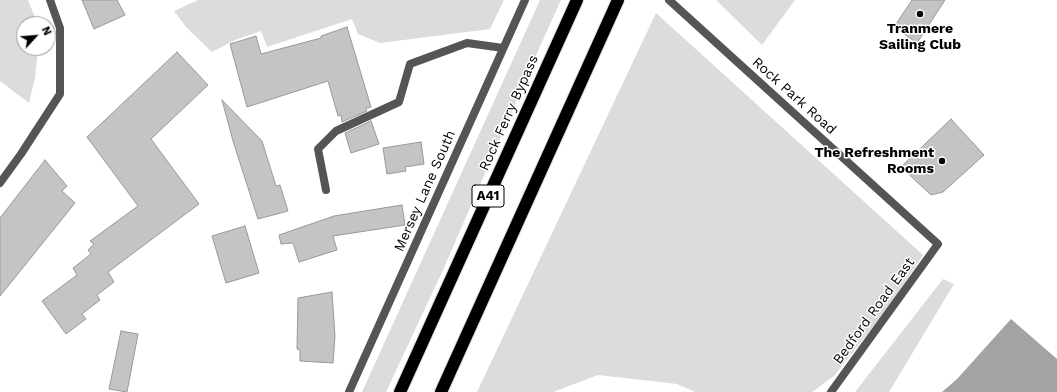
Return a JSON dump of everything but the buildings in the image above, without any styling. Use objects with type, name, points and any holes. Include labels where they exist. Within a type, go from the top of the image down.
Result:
[{"type":"highway","name":"Rock Ferry Bypass","points":[[400,392],[577,0]]},
{"type":"highway","name":"A41","points":[[441,392],[618,0]]},
{"type":"street","points":[[0,183],[21,154],[60,94],[60,28],[50,0]]},
{"type":"street","name":"Mersey Lane South","points":[[349,392],[525,0]]},
{"type":"street","name":"Rock Park Road","points":[[669,0],[938,244]]},
{"type":"street","points":[[326,190],[318,150],[336,130],[399,102],[410,64],[467,43],[503,48]]},
{"type":"street","name":"Bedford Road East","points":[[831,392],[938,244]]},
{"type":"shaded area","points":[[0,0],[28,0],[34,16],[16,16],[16,56],[37,56],[35,78],[29,103],[0,81]]},
{"type":"shaded area","points":[[198,0],[504,0],[490,29],[380,43],[358,34],[352,19],[267,47],[261,31],[235,40],[212,52],[187,28],[174,11]]},
{"type":"shaded area","points":[[540,0],[561,0],[443,270],[386,392],[362,392]]},
{"type":"shaded area","points":[[716,0],[795,0],[762,45]]},
{"type":"shaded area","points":[[656,13],[923,255],[888,308],[834,376],[812,392],[695,392],[677,384],[598,375],[553,392],[477,392]]},
{"type":"shaded area","points":[[943,279],[954,284],[889,392],[855,392]]},
{"type":"shaded area","points":[[1011,319],[1057,359],[1057,392],[942,392],[957,379]]},
{"type":"place","name":"Tranmere Sailing Club","points":[[920,14]]},
{"type":"place","name":"The Refreshment Rooms","points":[[942,161]]}]
